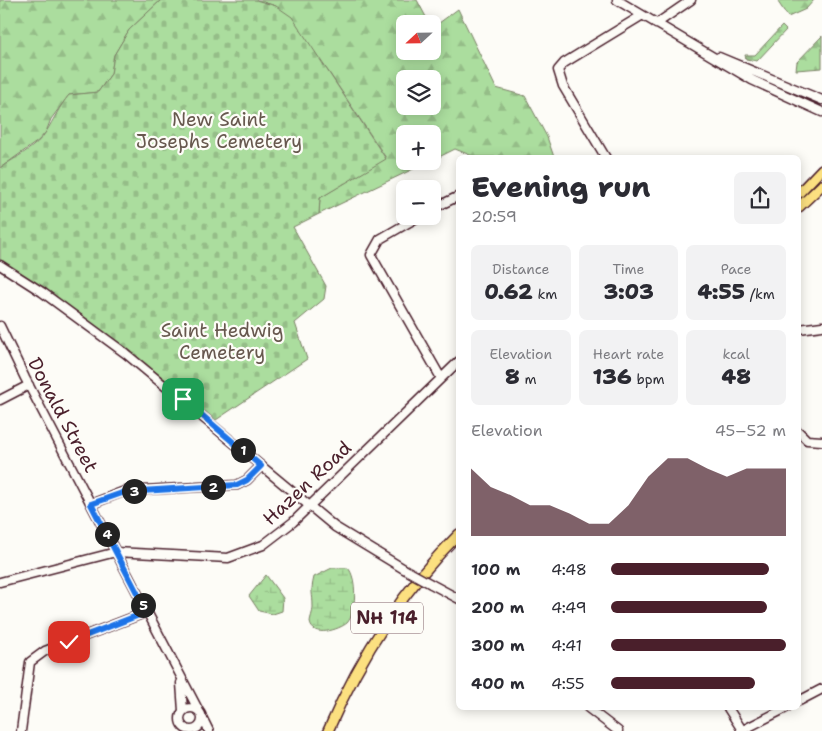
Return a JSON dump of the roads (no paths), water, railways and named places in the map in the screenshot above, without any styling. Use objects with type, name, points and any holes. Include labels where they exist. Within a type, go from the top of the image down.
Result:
[{"type":"main road","points":[[801,191],[822,169]]},
{"type":"main road","points":[[801,206],[822,185]]},
{"type":"main road","name":"NH 114","points":[[328,731],[360,664],[382,625],[415,580],[456,537]]},
{"type":"street","points":[[617,0],[641,16],[752,80],[822,112]]},
{"type":"street","points":[[656,24],[691,0]]},
{"type":"street","points":[[604,155],[563,86],[558,70],[564,63],[641,16]]},
{"type":"street","points":[[703,51],[822,100]]},
{"type":"street","points":[[441,205],[456,197]]},
{"type":"street","points":[[404,225],[380,239],[376,243],[371,255],[441,378]]},
{"type":"street","points":[[0,265],[42,292],[126,353],[308,506],[346,535],[456,598]]},
{"type":"street","name":"Donald Street","points":[[0,326],[29,386],[209,731]]},
{"type":"street","points":[[801,329],[822,326]]},
{"type":"street","name":"Hazen Road","points":[[0,582],[116,552],[228,558],[263,545],[279,535],[456,364]]},
{"type":"street","points":[[0,400],[29,386]]},
{"type":"street","points":[[801,434],[807,440],[822,441]]},
{"type":"street","points":[[91,504],[125,492],[237,485],[247,480],[261,466]]},
{"type":"street","points":[[21,731],[28,671],[34,658],[45,651],[147,612]]},
{"type":"street","name":"Donald Street","points":[[181,678],[183,711],[180,716],[181,724],[190,731],[200,727],[201,714]]},
{"type":"street","points":[[801,700],[822,689]]},
{"type":"street","points":[[183,711],[191,708],[201,714]]},
{"type":"street","points":[[591,710],[618,731]]},
{"type":"street","points":[[729,710],[741,731],[782,710]]},
{"type":"park label","name":"New Saint Josephs Cemetery","points":[[219,130]]},
{"type":"park label","name":"Saint Hedwig Cemetery","points":[[222,341]]}]
